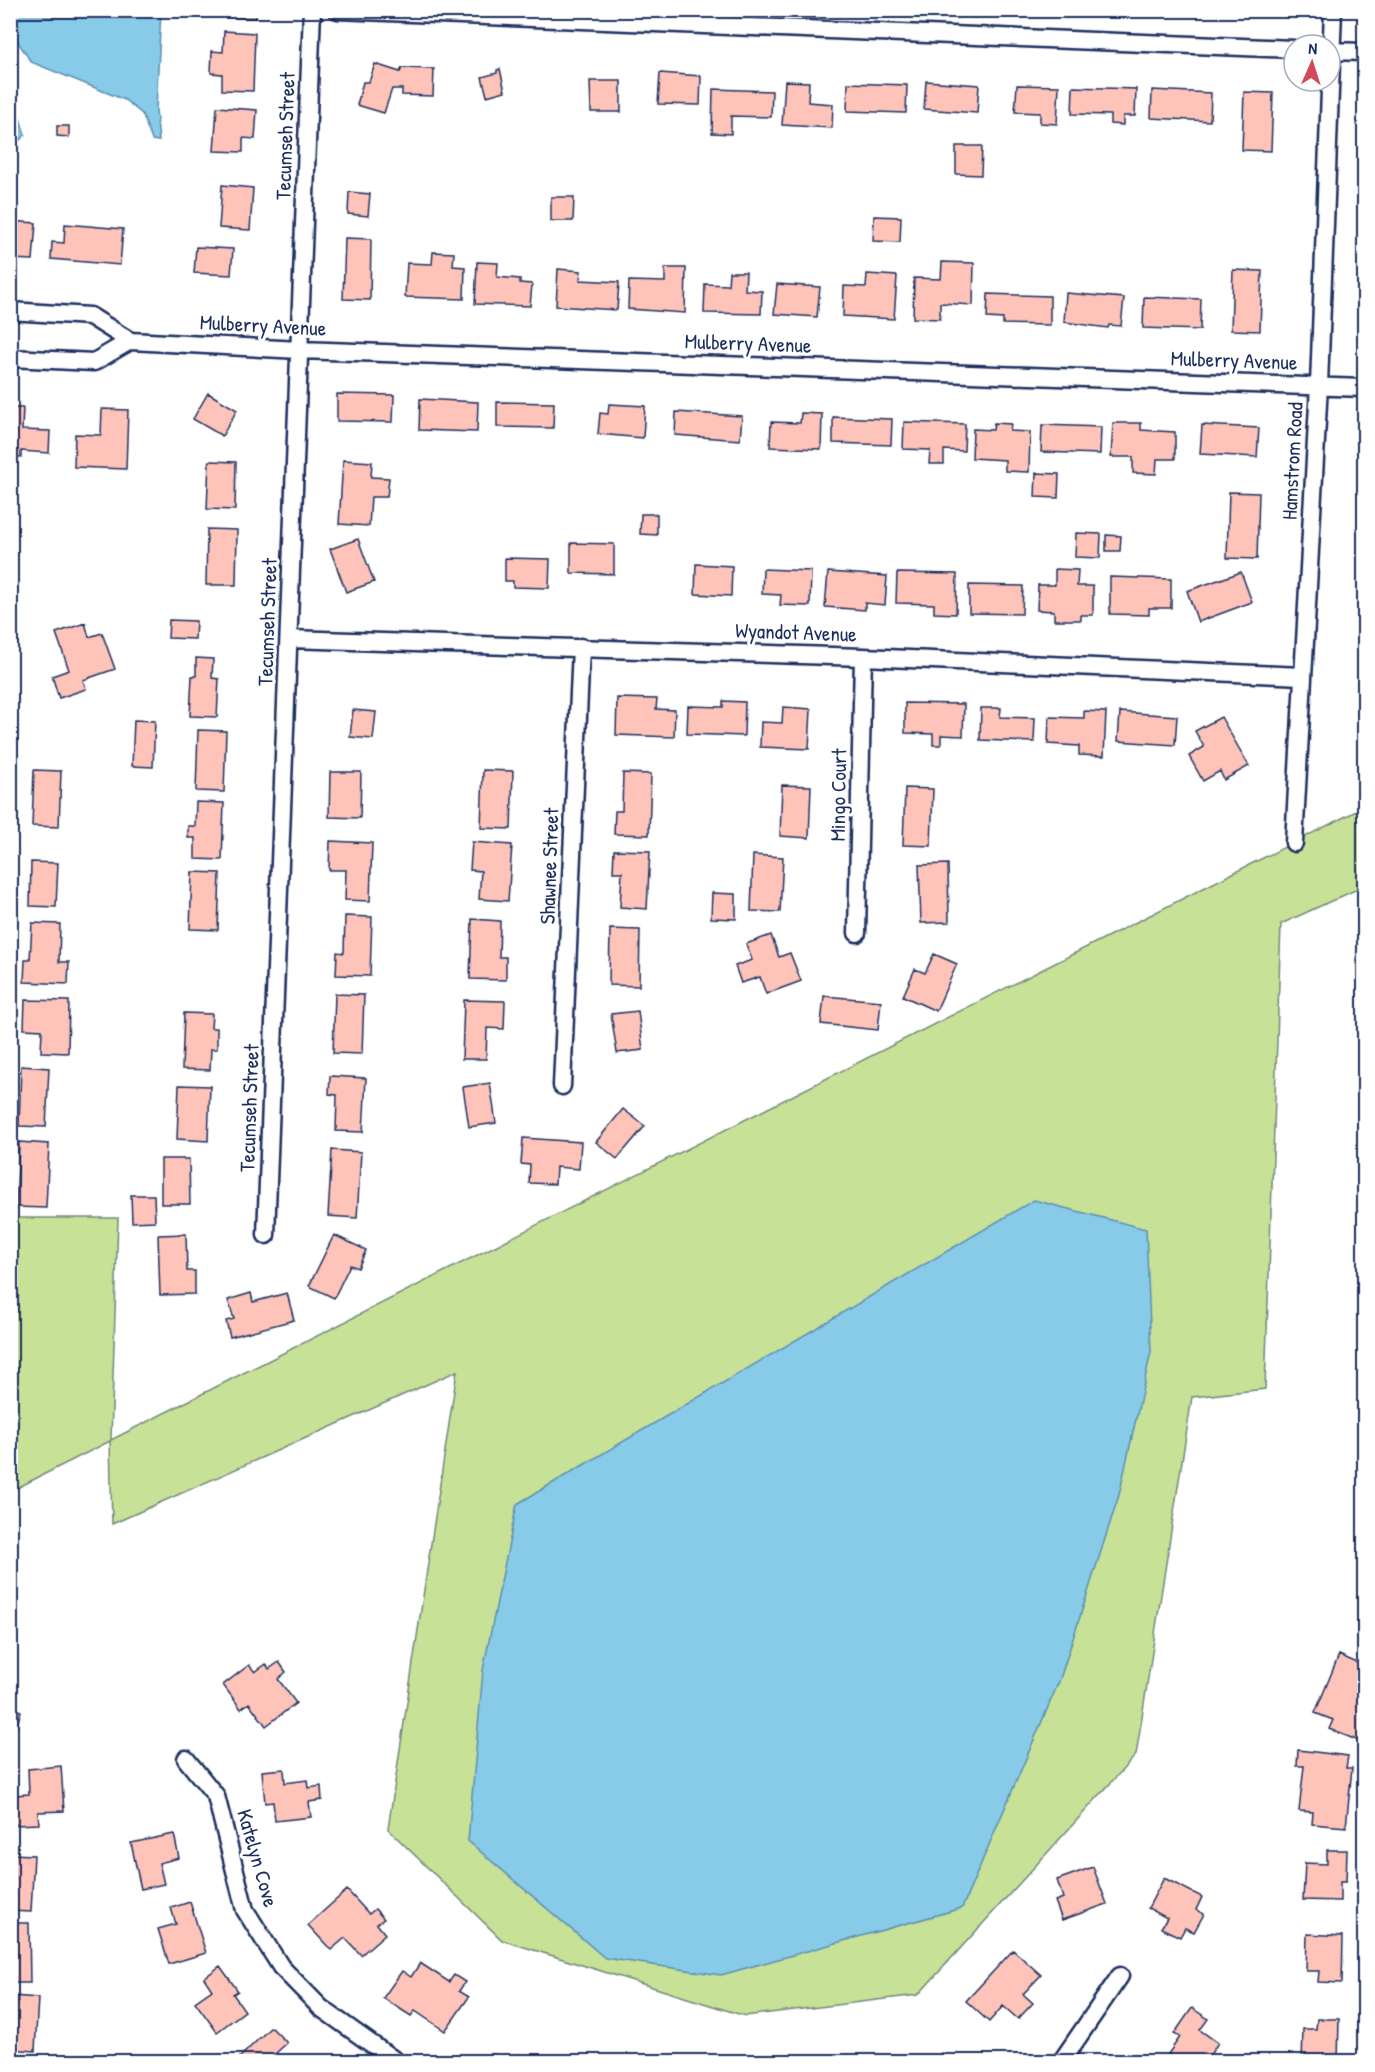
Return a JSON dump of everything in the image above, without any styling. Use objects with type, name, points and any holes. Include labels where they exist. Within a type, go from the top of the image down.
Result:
[{"type":"street","name":"Tecumseh Street","points":[[266,1235],[312,10]]},
{"type":"street","points":[[338,10],[1282,49]]},
{"type":"street","name":"Hamstrom Road","points":[[1332,33],[1333,10]]},
{"type":"street","points":[[1342,51],[1365,52]]},
{"type":"street","name":"Hamstrom Road","points":[[1294,843],[1319,385],[1329,93]]},
{"type":"street","name":"Mulberry Avenue","points":[[10,311],[90,316],[130,341],[300,350],[1365,388]]},
{"type":"street","points":[[10,358],[94,362],[130,341]]},
{"type":"street","name":"Wyandot Avenue","points":[[289,639],[863,657],[1302,676]]},
{"type":"street","name":"Shawnee Street","points":[[562,1086],[581,647]]},
{"type":"street","name":"Mingo Court","points":[[857,933],[863,657]]},
{"type":"street","name":"Katelyn Cove","points":[[186,1759],[216,1796],[245,1910],[281,1968],[321,2008],[397,2061]]},
{"type":"street","points":[[1061,2061],[1120,1976]]},
{"type":"green space","points":[[1364,807],[1364,886],[1281,924],[1265,1389],[1192,1397],[1136,1755],[918,1995],[745,2016],[502,1940],[388,1829],[457,1371],[112,1524],[110,1441],[11,1491],[11,1218],[118,1218],[111,1440]]},
{"type":"water","points":[[11,11],[161,11],[156,110],[159,141],[152,140],[142,114],[125,100],[31,62],[18,42],[11,20]]},
{"type":"water","points":[[20,118],[25,135],[11,149],[11,119]]},
{"type":"water","points":[[1034,1200],[1146,1229],[1151,1352],[1119,1495],[1060,1679],[962,1908],[721,1975],[605,1958],[468,1841],[483,1670],[517,1504]]},
{"type":"building","points":[[221,10],[256,10],[256,18],[221,17]]},
{"type":"building","points":[[224,31],[255,33],[253,91],[222,90],[222,74],[211,73],[212,51],[223,52]]},
{"type":"building","points":[[375,64],[400,72],[402,68],[434,69],[433,96],[402,95],[402,89],[392,89],[384,113],[357,105],[363,82],[369,82]]},
{"type":"building","points":[[500,69],[505,91],[487,96],[482,77],[497,73]]},
{"type":"building","points":[[660,73],[701,76],[700,105],[658,104]]},
{"type":"building","points":[[590,81],[621,81],[621,112],[591,112]]},
{"type":"building","points":[[785,81],[809,82],[808,102],[833,104],[832,128],[782,125]]},
{"type":"building","points":[[926,81],[979,85],[977,113],[924,109]]},
{"type":"building","points":[[848,83],[907,85],[906,113],[847,111]]},
{"type":"building","points":[[1017,85],[1059,86],[1057,124],[1040,123],[1040,113],[1015,112]]},
{"type":"building","points":[[1073,87],[1136,89],[1135,116],[1123,116],[1123,125],[1110,124],[1110,115],[1072,114]]},
{"type":"building","points":[[713,89],[772,91],[771,117],[731,116],[731,134],[712,133]]},
{"type":"building","points":[[1152,90],[1211,93],[1210,121],[1151,118]]},
{"type":"building","points":[[1244,92],[1273,93],[1271,151],[1242,150]]},
{"type":"building","points":[[217,107],[257,110],[255,139],[243,138],[243,152],[214,151]]},
{"type":"building","points":[[57,126],[69,126],[69,137],[57,136]]},
{"type":"building","points":[[956,146],[982,146],[981,175],[956,174]]},
{"type":"building","points":[[222,185],[253,188],[250,230],[219,228]]},
{"type":"building","points":[[349,192],[370,194],[368,216],[348,214]]},
{"type":"building","points":[[551,197],[574,197],[573,221],[551,221]]},
{"type":"building","points":[[874,216],[901,217],[900,242],[873,241]]},
{"type":"building","points":[[10,221],[36,223],[33,260],[10,259]]},
{"type":"building","points":[[65,224],[123,229],[120,265],[51,259],[52,242],[64,243]]},
{"type":"building","points":[[345,238],[371,239],[370,300],[343,299]]},
{"type":"building","points":[[196,247],[233,249],[231,275],[194,273]]},
{"type":"building","points":[[433,252],[454,253],[453,266],[465,267],[464,299],[405,297],[407,263],[432,264]]},
{"type":"building","points":[[477,262],[498,263],[497,277],[520,279],[520,283],[532,284],[530,306],[475,304]]},
{"type":"building","points":[[942,262],[974,263],[973,305],[940,303],[940,319],[913,318],[914,278],[941,279]]},
{"type":"building","points":[[665,268],[686,268],[685,313],[628,309],[629,281],[665,282]]},
{"type":"building","points":[[558,269],[581,271],[580,280],[619,282],[617,310],[556,306]]},
{"type":"building","points":[[1233,270],[1262,271],[1260,331],[1231,330]]},
{"type":"building","points":[[729,272],[746,272],[745,290],[762,291],[761,314],[704,313],[705,284],[728,285]]},
{"type":"building","points":[[867,274],[897,276],[894,319],[843,316],[844,286],[866,287]]},
{"type":"building","points":[[777,284],[820,287],[817,317],[774,314]]},
{"type":"building","points":[[1066,293],[1124,298],[1121,326],[1109,325],[1108,328],[1064,322]]},
{"type":"building","points":[[988,294],[1050,296],[1050,325],[1003,324],[1003,319],[987,318]]},
{"type":"building","points":[[1144,297],[1201,299],[1200,330],[1143,328]]},
{"type":"building","points":[[208,393],[237,410],[222,436],[193,419]]},
{"type":"building","points":[[337,394],[394,395],[393,422],[337,421]]},
{"type":"building","points":[[420,399],[478,402],[477,432],[419,430]]},
{"type":"building","points":[[497,402],[554,403],[553,428],[497,427]]},
{"type":"building","points":[[609,404],[645,406],[643,438],[598,434],[600,413],[608,414]]},
{"type":"building","points":[[10,408],[23,408],[22,430],[50,431],[49,453],[21,451],[21,457],[10,456]]},
{"type":"building","points":[[102,409],[128,410],[126,469],[74,467],[75,434],[101,435]]},
{"type":"building","points":[[676,412],[742,416],[740,440],[675,435]]},
{"type":"building","points":[[801,413],[822,414],[821,449],[770,447],[771,422],[800,423]]},
{"type":"building","points":[[833,417],[892,419],[891,445],[833,443]]},
{"type":"building","points":[[904,422],[965,424],[964,451],[944,450],[944,464],[929,464],[930,450],[903,449]]},
{"type":"building","points":[[994,423],[1011,424],[1010,431],[1030,432],[1029,472],[1005,471],[1005,460],[972,458],[973,429],[993,430]]},
{"type":"building","points":[[1113,423],[1141,423],[1141,430],[1175,432],[1175,459],[1157,459],[1156,474],[1133,473],[1133,457],[1111,457]]},
{"type":"building","points":[[1042,425],[1101,427],[1100,454],[1041,452]]},
{"type":"building","points":[[1202,425],[1259,428],[1257,457],[1200,454]]},
{"type":"building","points":[[343,460],[372,462],[371,477],[389,478],[387,497],[371,497],[369,526],[339,524]]},
{"type":"building","points":[[209,461],[236,462],[235,510],[207,509]]},
{"type":"building","points":[[1036,473],[1059,474],[1058,498],[1035,497]]},
{"type":"building","points":[[1229,492],[1259,493],[1257,559],[1227,558]]},
{"type":"building","points":[[641,514],[657,514],[657,535],[640,534]]},
{"type":"building","points":[[207,529],[237,530],[236,585],[206,585]]},
{"type":"building","points":[[1076,533],[1101,534],[1100,558],[1075,557]]},
{"type":"building","points":[[1106,535],[1121,536],[1120,551],[1106,551]]},
{"type":"building","points":[[358,539],[374,582],[346,592],[330,549]]},
{"type":"building","points":[[571,543],[614,544],[614,574],[571,573]]},
{"type":"building","points":[[505,558],[550,559],[549,588],[513,587],[513,581],[505,581]]},
{"type":"building","points":[[696,564],[732,566],[731,596],[695,594]]},
{"type":"building","points":[[763,569],[811,571],[810,606],[780,605],[781,595],[762,594]]},
{"type":"building","points":[[1055,569],[1078,570],[1077,586],[1093,586],[1093,615],[1081,615],[1081,620],[1054,620],[1054,611],[1037,610],[1038,585],[1055,585]]},
{"type":"building","points":[[828,572],[887,576],[885,605],[865,603],[865,610],[825,607]]},
{"type":"building","points":[[1241,572],[1252,602],[1198,622],[1187,591]]},
{"type":"building","points":[[897,573],[957,574],[956,614],[934,613],[934,604],[896,603]]},
{"type":"building","points":[[1110,577],[1171,579],[1171,608],[1149,608],[1149,615],[1110,614]]},
{"type":"building","points":[[1363,578],[1364,636],[1361,636]]},
{"type":"building","points":[[969,585],[1023,586],[1022,614],[969,613]]},
{"type":"building","points":[[169,620],[196,621],[195,639],[168,638]]},
{"type":"building","points":[[85,623],[89,637],[102,633],[115,669],[83,680],[86,689],[59,698],[52,676],[69,670],[56,633]]},
{"type":"building","points":[[196,658],[213,659],[212,678],[219,679],[217,717],[190,716],[192,676],[196,676]]},
{"type":"building","points":[[1360,677],[1364,678],[1364,707],[1359,707]]},
{"type":"building","points":[[617,698],[657,699],[656,709],[675,710],[674,737],[616,735]]},
{"type":"building","points":[[723,701],[745,702],[744,736],[687,734],[688,706],[723,707]]},
{"type":"building","points":[[905,703],[964,704],[963,736],[941,735],[941,745],[933,745],[933,734],[905,733]]},
{"type":"building","points":[[783,707],[811,709],[809,749],[760,747],[761,722],[782,723]]},
{"type":"building","points":[[981,708],[1001,708],[1000,717],[1035,718],[1034,742],[980,740]]},
{"type":"building","points":[[353,710],[376,712],[373,739],[350,737]]},
{"type":"building","points":[[1084,711],[1106,712],[1104,756],[1079,755],[1079,746],[1048,744],[1049,717],[1084,718]]},
{"type":"building","points":[[1120,712],[1177,716],[1175,745],[1118,741]]},
{"type":"building","points":[[1221,717],[1249,766],[1224,780],[1220,771],[1203,781],[1189,756],[1204,747],[1195,731]]},
{"type":"building","points":[[134,720],[155,721],[153,767],[132,766]]},
{"type":"building","points":[[198,730],[226,731],[224,792],[196,791]]},
{"type":"building","points":[[34,770],[61,771],[59,827],[32,826]]},
{"type":"building","points":[[483,770],[513,771],[511,829],[481,828]]},
{"type":"building","points":[[330,772],[361,772],[360,818],[329,817]]},
{"type":"building","points":[[623,773],[651,774],[649,835],[614,834],[615,811],[622,811]]},
{"type":"building","points":[[782,785],[811,786],[809,838],[780,836]]},
{"type":"building","points":[[905,788],[933,789],[931,846],[903,845]]},
{"type":"building","points":[[196,802],[224,803],[222,860],[195,859],[195,838],[188,838],[188,826],[195,826]]},
{"type":"building","points":[[330,841],[372,843],[370,901],[345,900],[346,870],[329,870]]},
{"type":"building","points":[[472,842],[512,845],[508,901],[479,899],[481,871],[470,870]]},
{"type":"building","points":[[614,850],[650,851],[647,909],[620,907],[622,872],[613,872]]},
{"type":"building","points":[[753,855],[783,857],[780,912],[751,911]]},
{"type":"building","points":[[31,862],[58,863],[56,907],[30,906]]},
{"type":"building","points":[[948,864],[949,922],[921,923],[919,865]]},
{"type":"building","points":[[192,872],[220,873],[218,930],[190,929]]},
{"type":"building","points":[[712,893],[736,894],[736,919],[711,918]]},
{"type":"building","points":[[345,916],[372,917],[370,976],[336,975],[337,952],[344,953]]},
{"type":"building","points":[[472,919],[500,921],[499,957],[506,957],[506,980],[470,979]]},
{"type":"building","points":[[32,923],[60,924],[59,962],[69,962],[68,984],[24,982],[25,960],[30,960]]},
{"type":"building","points":[[610,929],[640,930],[639,986],[609,985]]},
{"type":"building","points":[[771,935],[779,957],[790,953],[801,981],[766,994],[760,977],[741,983],[735,966],[752,960],[746,944]]},
{"type":"building","points":[[934,954],[957,964],[936,1011],[903,996],[915,969],[925,973]]},
{"type":"building","points":[[335,994],[364,995],[362,1054],[333,1053]]},
{"type":"building","points":[[824,996],[881,1001],[878,1030],[821,1024]]},
{"type":"building","points":[[25,1000],[69,1001],[68,1053],[41,1052],[42,1030],[24,1029]]},
{"type":"building","points":[[464,1000],[505,1001],[504,1029],[487,1028],[486,1059],[462,1059]]},
{"type":"building","points":[[638,1011],[643,1050],[617,1053],[611,1014]]},
{"type":"building","points":[[184,1013],[212,1014],[211,1028],[217,1028],[217,1049],[211,1049],[210,1070],[182,1069]]},
{"type":"building","points":[[21,1066],[49,1068],[46,1127],[19,1126]]},
{"type":"building","points":[[330,1076],[366,1078],[363,1132],[336,1131],[337,1095],[329,1094]]},
{"type":"building","points":[[490,1083],[496,1123],[469,1127],[463,1087]]},
{"type":"building","points":[[179,1085],[210,1086],[208,1141],[177,1139]]},
{"type":"building","points":[[623,1109],[645,1126],[617,1159],[596,1142]]},
{"type":"building","points":[[523,1138],[581,1142],[579,1169],[556,1167],[555,1184],[529,1183],[530,1165],[521,1164]]},
{"type":"building","points":[[19,1142],[49,1144],[46,1208],[16,1207]]},
{"type":"building","points":[[332,1150],[361,1152],[357,1218],[328,1216]]},
{"type":"building","points":[[161,1159],[189,1159],[190,1204],[161,1204]]},
{"type":"building","points":[[131,1195],[154,1195],[155,1221],[132,1222]]},
{"type":"building","points":[[186,1234],[187,1271],[195,1271],[195,1294],[160,1295],[158,1235]]},
{"type":"building","points":[[334,1235],[366,1250],[358,1268],[350,1265],[334,1298],[309,1286]]},
{"type":"building","points":[[251,1293],[253,1302],[287,1293],[294,1320],[230,1337],[226,1321],[234,1319],[228,1300]]},
{"type":"building","points":[[1339,1655],[1364,1666],[1364,1728],[1359,1741],[1329,1729],[1333,1720],[1315,1713]]},
{"type":"building","points":[[279,1662],[286,1672],[278,1679],[296,1703],[266,1726],[249,1703],[241,1709],[223,1685],[249,1665],[255,1672],[266,1664],[269,1669]]},
{"type":"building","points":[[10,1708],[21,1711],[10,1750]]},
{"type":"building","points":[[1298,1750],[1348,1756],[1346,1768],[1352,1768],[1346,1827],[1312,1824],[1313,1812],[1299,1811],[1304,1766],[1297,1766]]},
{"type":"building","points":[[61,1766],[64,1811],[38,1812],[39,1824],[15,1825],[13,1795],[29,1794],[28,1769]]},
{"type":"building","points":[[284,1769],[285,1783],[307,1780],[308,1788],[321,1786],[322,1800],[309,1802],[311,1817],[275,1821],[273,1802],[265,1803],[262,1771]]},
{"type":"building","points":[[174,1834],[179,1858],[159,1863],[164,1884],[141,1889],[131,1843]]},
{"type":"building","points":[[1327,1850],[1347,1850],[1346,1882],[1340,1882],[1340,1901],[1303,1900],[1305,1863],[1327,1864]]},
{"type":"building","points":[[10,1854],[34,1855],[31,1912],[10,1911]]},
{"type":"building","points":[[1093,1867],[1107,1904],[1062,1920],[1055,1901],[1063,1898],[1057,1880]]},
{"type":"building","points":[[1164,1878],[1202,1897],[1196,1910],[1204,1914],[1194,1932],[1185,1928],[1180,1937],[1161,1928],[1167,1918],[1148,1908]]},
{"type":"building","points":[[347,1890],[369,1914],[375,1909],[384,1919],[377,1924],[385,1934],[361,1955],[345,1938],[331,1950],[308,1925]]},
{"type":"building","points":[[190,1902],[206,1953],[169,1964],[158,1929],[176,1924],[171,1908]]},
{"type":"building","points":[[10,1923],[29,1923],[30,1983],[10,1983]]},
{"type":"building","points":[[1307,1934],[1343,1936],[1342,1983],[1318,1982],[1319,1971],[1306,1971]]},
{"type":"building","points":[[1013,1950],[1041,1975],[1023,1994],[1033,2003],[1018,2019],[1003,2006],[989,2022],[966,2001]]},
{"type":"building","points":[[420,1963],[449,1982],[454,1975],[465,1982],[459,1991],[469,1997],[445,2031],[415,2011],[411,2016],[383,1998],[402,1971],[411,1977]]},
{"type":"building","points":[[220,1966],[238,1991],[233,1994],[245,2011],[217,2032],[195,2002],[212,1990],[204,1978]]},
{"type":"building","points":[[13,1996],[38,1998],[35,2051],[10,2049]]},
{"type":"building","points":[[1192,2008],[1208,2019],[1200,2030],[1218,2043],[1205,2062],[1179,2062],[1168,2054],[1180,2037],[1174,2034]]},
{"type":"building","points":[[1317,2019],[1339,2019],[1338,2062],[1302,2062],[1303,2029],[1316,2029]]},
{"type":"building","points":[[271,2027],[287,2043],[276,2053],[285,2062],[242,2062],[239,2058]]},
{"type":"building","points":[[942,2053],[948,2062],[931,2062]]},
{"type":"building","points":[[494,2054],[498,2062],[481,2062]]},
{"type":"building","points":[[519,2054],[524,2062],[507,2062]]}]
